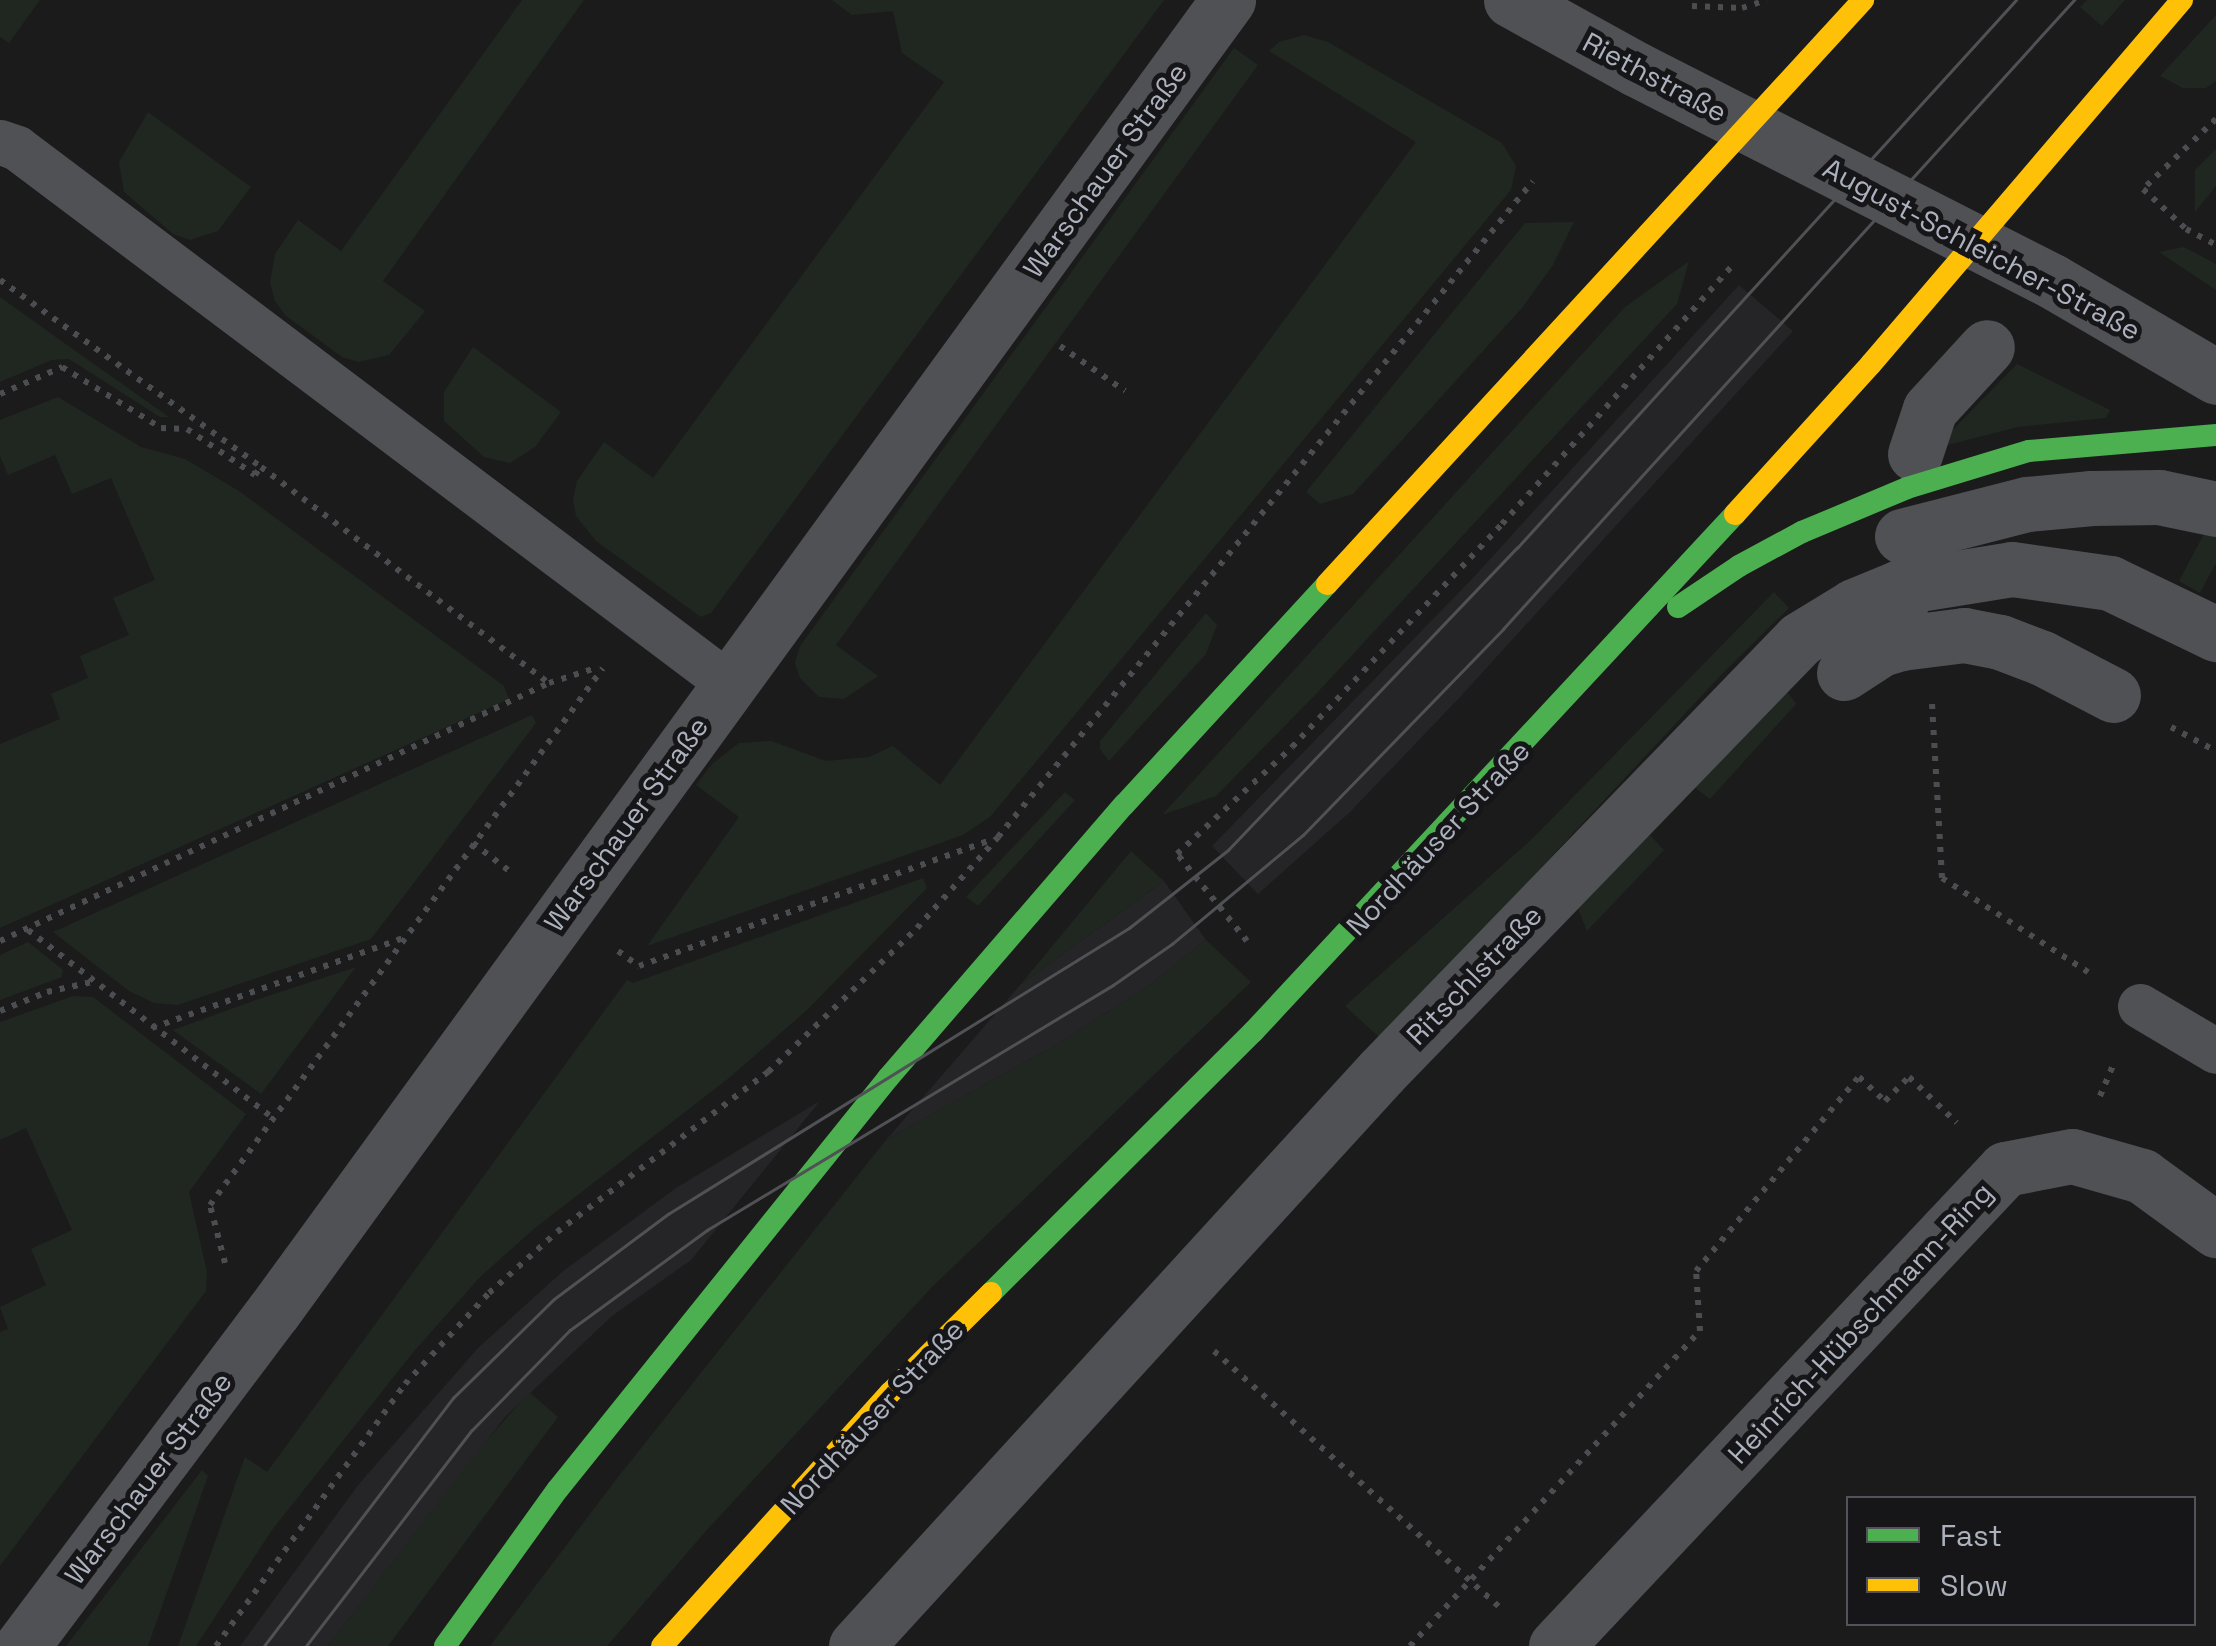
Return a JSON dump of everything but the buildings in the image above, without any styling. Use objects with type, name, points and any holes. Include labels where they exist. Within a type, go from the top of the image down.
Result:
[{"type":"main road","points":[[445,1646],[558,1488],[888,1078],[1124,805],[1863,0]]},
{"type":"main road","name":"Nordhäuser Straße","points":[[662,1646],[890,1393],[1253,1032],[1582,684],[1836,404],[2182,0]]},
{"type":"main road","points":[[1582,684],[1664,616],[1739,566],[1854,509],[2030,451],[2216,435]]},
{"type":"street","name":"Warschauer Straße","points":[[22,1646],[273,1312],[1228,0]]},
{"type":"street","name":"Riethstraße","points":[[1511,0],[1746,125]]},
{"type":"street","name":"August-Schleicher-Straße","points":[[1746,125],[1976,241],[2216,377]]},
{"type":"street","points":[[1917,418],[1987,347]]},
{"type":"street","points":[[1902,536],[2027,504],[2092,498],[2159,497],[2216,509]]},
{"type":"street","name":"Ritschlstraße","points":[[856,1646],[1382,1071],[1800,639],[1854,606],[1900,587],[2012,568],[2110,583],[2216,634]]},
{"type":"street","points":[[1844,673],[1910,634],[1964,635],[2000,642],[2042,658],[2112,696]]},
{"type":"street","name":"Heinrich-Hübschmann-Ring","points":[[1536,1633],[2004,1170],[2072,1156],[2142,1176],[2216,1230]]},
{"type":"lane","points":[[0,142],[16,148],[728,683]]},
{"type":"lane","points":[[2140,1006],[2216,1051]]},
{"type":"path","points":[[1692,6],[1742,8],[1767,0]]},
{"type":"path","points":[[2216,120],[2143,189],[2186,228],[2216,245]]},
{"type":"path","points":[[216,1646],[405,1384],[477,1306],[557,1232],[768,1072],[904,941],[998,837],[1533,180]]},
{"type":"path","points":[[1247,941],[1177,854],[1292,747],[1502,524],[1734,264]]},
{"type":"path","points":[[0,280],[261,467],[549,684]]},
{"type":"path","points":[[1006,308],[1125,392]]},
{"type":"path","points":[[0,394],[62,368],[161,428],[187,428],[255,476],[261,467]]},
{"type":"path","points":[[1910,634],[1942,878],[2140,1006],[2072,1156]]},
{"type":"path","points":[[226,1268],[210,1205],[599,667]]},
{"type":"path","points":[[0,941],[549,684],[599,667],[618,670]]},
{"type":"path","points":[[563,912],[639,966],[998,837]]},
{"type":"path","points":[[28,930],[273,1118]]},
{"type":"path","points":[[152,1028],[405,938]]},
{"type":"path","points":[[0,1011],[48,992],[92,982]]},
{"type":"path","points":[[1410,1646],[1700,1332],[1696,1271],[1859,1077],[1885,1100],[1909,1076],[2004,1170]]},
{"type":"path","points":[[1214,1350],[1471,1581],[1536,1633]]},
{"type":"shaded area","points":[[0,0],[40,0],[9,43],[0,37]]},
{"type":"shaded area","points":[[522,0],[584,0],[383,281],[425,311],[389,355],[358,362],[342,357],[285,315],[275,301],[270,283],[275,254],[298,220],[341,251]]},
{"type":"shaded area","points":[[832,0],[1164,0],[711,613],[701,617],[596,541],[576,516],[573,499],[577,481],[604,442],[653,478],[944,82],[902,53],[893,11],[852,15]]},
{"type":"shaded area","points":[[2087,0],[2125,0],[2102,26],[2080,7]]},
{"type":"shaded area","points":[[2216,15],[2216,81],[2206,88],[2183,88],[2160,76]]},
{"type":"shaded area","points":[[1304,35],[1328,42],[1502,143],[1516,166],[1511,190],[990,817],[963,835],[647,946],[739,817],[696,785],[712,764],[739,743],[771,741],[826,761],[869,757],[893,746],[940,785],[1416,142],[1269,51],[1279,42]]},
{"type":"shaded area","points":[[1234,48],[1258,65],[836,645],[878,676],[844,699],[819,697],[800,678],[795,663],[800,646]]},
{"type":"shaded area","points":[[148,112],[251,187],[218,231],[190,240],[173,234],[124,192],[119,162]]},
{"type":"shaded area","points":[[2216,149],[2216,186],[2195,212],[2195,170]]},
{"type":"shaded area","points":[[1574,222],[1553,265],[1522,308],[1353,494],[1320,504],[1306,492],[1525,223]]},
{"type":"shaded area","points":[[2184,247],[2216,264],[2216,290],[2159,252]]},
{"type":"shaded area","points":[[1689,261],[1677,304],[1318,692],[1216,796],[1162,815],[1625,307]]},
{"type":"shaded area","points":[[1739,285],[1793,331],[1461,696],[1350,812],[1258,894],[1212,846],[1472,579]]},
{"type":"shaded area","points":[[0,297],[169,417],[160,417],[69,359],[52,360],[0,382]]},
{"type":"shaded area","points":[[473,347],[561,412],[535,447],[510,463],[484,457],[444,421],[444,392]]},
{"type":"shaded area","points":[[2017,364],[2110,410],[2106,418],[2018,427],[1935,448]]},
{"type":"shaded area","points":[[58,397],[141,447],[185,459],[239,491],[504,686],[509,699],[0,928],[0,744],[60,719],[51,694],[88,678],[80,656],[129,635],[113,598],[155,580],[111,478],[72,494],[55,455],[8,475],[0,456],[0,420]]},
{"type":"shaded area","points":[[2206,530],[2216,535],[2216,563],[2200,593],[2179,581]]},
{"type":"shaded area","points":[[1774,592],[1789,608],[1722,674],[1381,1039],[1345,1006],[1533,838]]},
{"type":"shaded area","points":[[1206,613],[1217,625],[1206,654],[1109,761],[1100,749],[1100,741]]},
{"type":"shaded area","points":[[1786,690],[1796,704],[1710,799],[1690,784]]},
{"type":"shaded area","points":[[532,715],[536,723],[371,939],[178,1005],[154,1003],[129,991],[53,932]]},
{"type":"shaded area","points":[[1065,792],[1075,800],[978,906],[966,897]]},
{"type":"shaded area","points":[[1645,830],[1664,850],[1587,931],[1577,906]]},
{"type":"shaded area","points":[[1131,851],[1164,881],[1021,984]]},
{"type":"shaded area","points":[[923,878],[927,888],[807,1010],[729,1078],[535,1228],[481,1276],[415,1350],[272,1530],[196,1646],[178,1646],[245,1457],[267,1472],[627,980],[633,983]]},
{"type":"shaded area","points":[[1164,881],[1206,940],[1151,984],[1061,1042],[886,1140],[1021,984]]},
{"type":"shaded area","points":[[1206,940],[1251,982],[932,1287],[705,1532],[607,1646],[490,1646],[615,1481],[886,1140],[1061,1042],[1151,984]]},
{"type":"shaded area","points":[[28,942],[63,970],[62,977],[0,1000],[0,955]]},
{"type":"shaded area","points":[[356,967],[261,1094],[173,1030],[256,1000]]},
{"type":"shaded area","points":[[73,996],[93,997],[246,1114],[189,1192],[207,1272],[206,1291],[0,1566],[0,1332],[8,1329],[0,1307],[46,1285],[31,1249],[72,1230],[26,1128],[0,1140],[0,1022]]},
{"type":"shaded area","points":[[820,1101],[691,1260],[612,1316],[506,1416],[328,1646],[240,1646],[359,1484],[478,1348],[562,1272],[676,1188]]},
{"type":"shaded area","points":[[529,1392],[558,1417],[388,1646],[328,1646],[482,1446]]},
{"type":"shaded area","points":[[202,1470],[208,1476],[148,1646],[66,1646]]},
{"type":"tram line","points":[[264,1646],[453,1398],[554,1299],[668,1214],[1129,928],[1228,850],[1517,548],[2016,0]]},
{"type":"tram line","points":[[306,1646],[472,1430],[570,1330],[707,1230],[1113,985],[1172,944],[1303,835],[1503,629],[2074,0]]},
{"type":"traffic: fast","points":[[1678,607],[1739,566],[1802,532],[1907,488],[2029,451],[2216,435]]},
{"type":"traffic: fast","points":[[991,1293],[1253,1032],[1735,514]]},
{"type":"traffic: fast","points":[[445,1646],[558,1489],[888,1078],[1124,805],[1327,584]]},
{"type":"traffic: slow","points":[[1327,584],[1863,0]]},
{"type":"traffic: slow","points":[[1735,514],[1871,364],[2182,0]]},
{"type":"traffic: slow","points":[[662,1646],[890,1393],[991,1293]]}]
